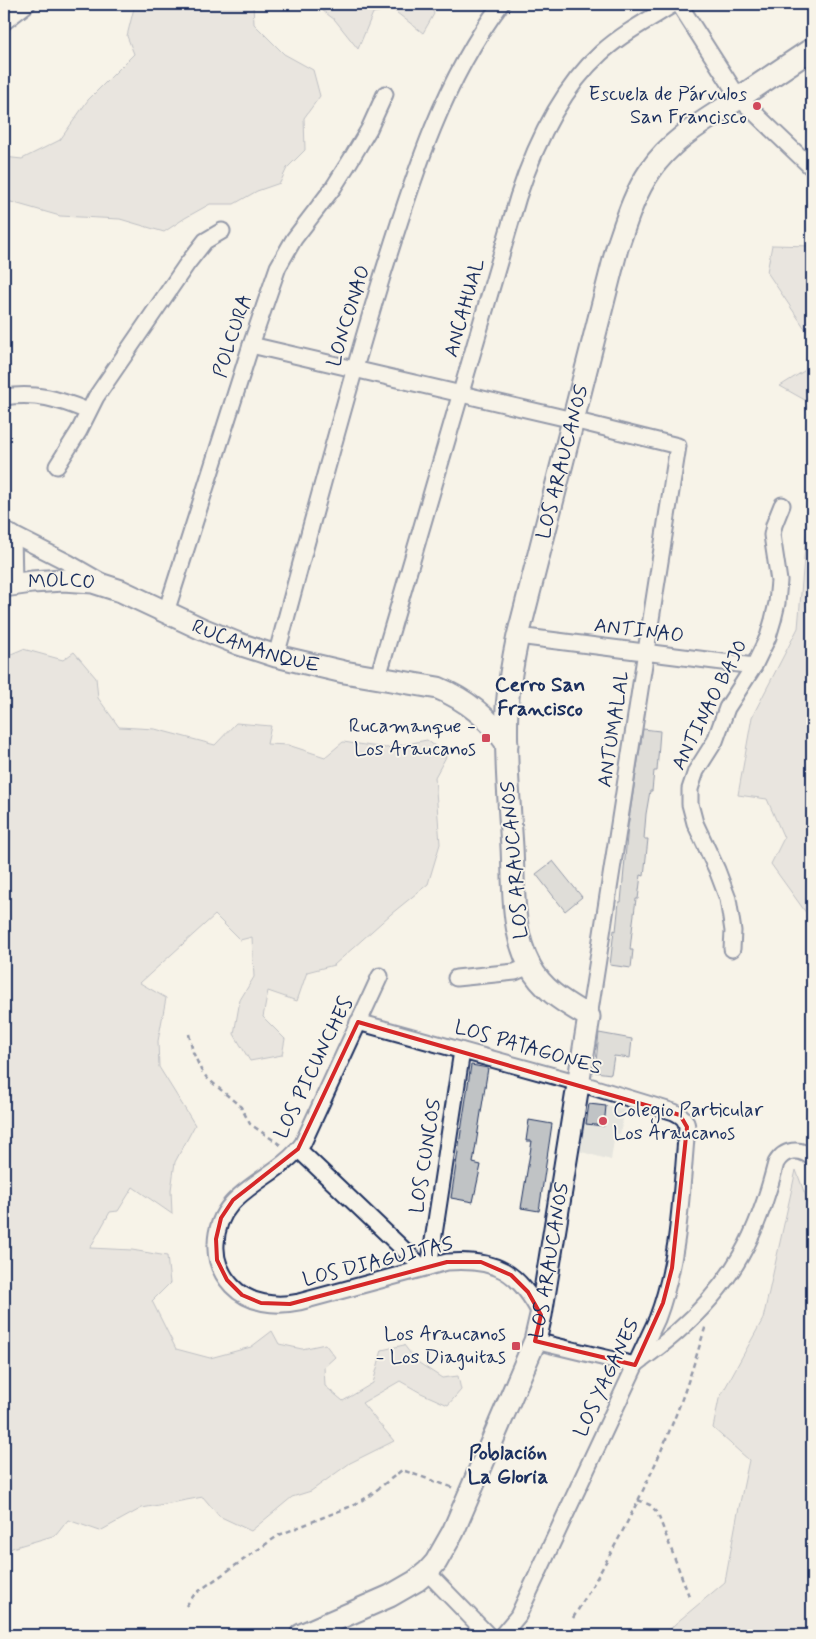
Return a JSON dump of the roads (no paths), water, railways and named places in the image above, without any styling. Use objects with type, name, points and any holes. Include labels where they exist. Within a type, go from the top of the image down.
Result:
[{"type":"street","points":[[4,22],[26,4]]},
{"type":"street","name":"LONCONAO","points":[[276,656],[353,370],[408,195],[432,130],[472,48],[501,4]]},
{"type":"street","name":"ANCAHUAL","points":[[378,677],[523,182],[534,154],[551,120],[575,81],[602,52],[674,4]]},
{"type":"street","points":[[679,4],[738,98],[812,168]]},
{"type":"street","name":"LOS ARAUCANOS","points":[[301,1635],[390,1596],[416,1581],[436,1562],[453,1532],[535,1341],[541,1315],[589,1017],[549,991],[530,966],[522,947],[516,910],[507,744],[510,682],[518,636],[617,248],[638,191],[649,171],[672,145],[738,98],[812,50]]},
{"type":"street","name":"POLCURA","points":[[166,612],[272,282],[286,252],[303,226],[333,188],[368,128],[385,94]]},
{"type":"street","points":[[57,466],[108,378],[200,246],[210,237],[222,231]]},
{"type":"street","points":[[251,345],[573,420]]},
{"type":"street","points":[[4,397],[23,395],[47,397],[88,411]]},
{"type":"street","name":"ANTUMALAL","points":[[573,420],[678,446],[589,1017]]},
{"type":"street","name":"ANTINAO BAJO","points":[[732,949],[733,931],[728,899],[695,823],[690,804],[690,789],[696,771],[715,741],[727,708],[754,666],[768,637],[779,587],[772,535],[782,505]]},
{"type":"street","points":[[8,532],[9,585]]},
{"type":"street","name":"RUCAMANQUE","points":[[8,532],[78,567],[107,586],[220,636],[276,656],[427,686],[451,694],[472,707],[487,720],[507,744]]},
{"type":"street","name":"MOLCO","points":[[9,585],[78,580],[107,586]]},
{"type":"street","name":"ANTINAO","points":[[518,636],[754,666]]},
{"type":"street","points":[[456,978],[515,972],[530,966]]},
{"type":"street","name":"LOS PICUNCHES","points":[[234,1288],[224,1275],[217,1260],[216,1239],[221,1218],[226,1209],[238,1196],[296,1152],[306,1136],[380,976]]},
{"type":"street","name":"LOS PATAGONES","points":[[358,1022],[579,1083],[674,1112],[684,1118]]},
{"type":"street","name":"LOS CUNCOS","points":[[426,1267],[462,1051]]},
{"type":"street","name":"LOS YAGANES","points":[[502,1635],[518,1616],[657,1319],[668,1284],[676,1240],[687,1127],[684,1118]]},
{"type":"street","points":[[535,1341],[635,1366],[690,1320],[718,1291],[730,1275],[744,1252],[759,1218],[779,1158],[793,1150],[806,1152],[812,1158]]},
{"type":"street","points":[[296,1152],[426,1267]]},
{"type":"street","name":"LOS DIAGUITAS","points":[[234,1288],[242,1295],[261,1302],[290,1304],[426,1267],[462,1261],[481,1262],[492,1264],[519,1282],[528,1292],[541,1315]]},
{"type":"street","points":[[427,1572],[488,1635]]},
{"type":"place","name":"Escuela de Párvulos San Francisco","points":[[757,106]]},
{"type":"place","name":"Rucamanque - Los Araucanos","points":[[486,738]]},
{"type":"place","name":"Colegio Particular Los Araucanos","points":[[603,1121]]},
{"type":"place","name":"Los Araucanos - Los Diaguitas","points":[[516,1346]]},
{"type":"district","name":"Cerro San Francisco","points":[[540,697]]},
{"type":"district","name":"Población La Gloria","points":[[508,1465]]}]
